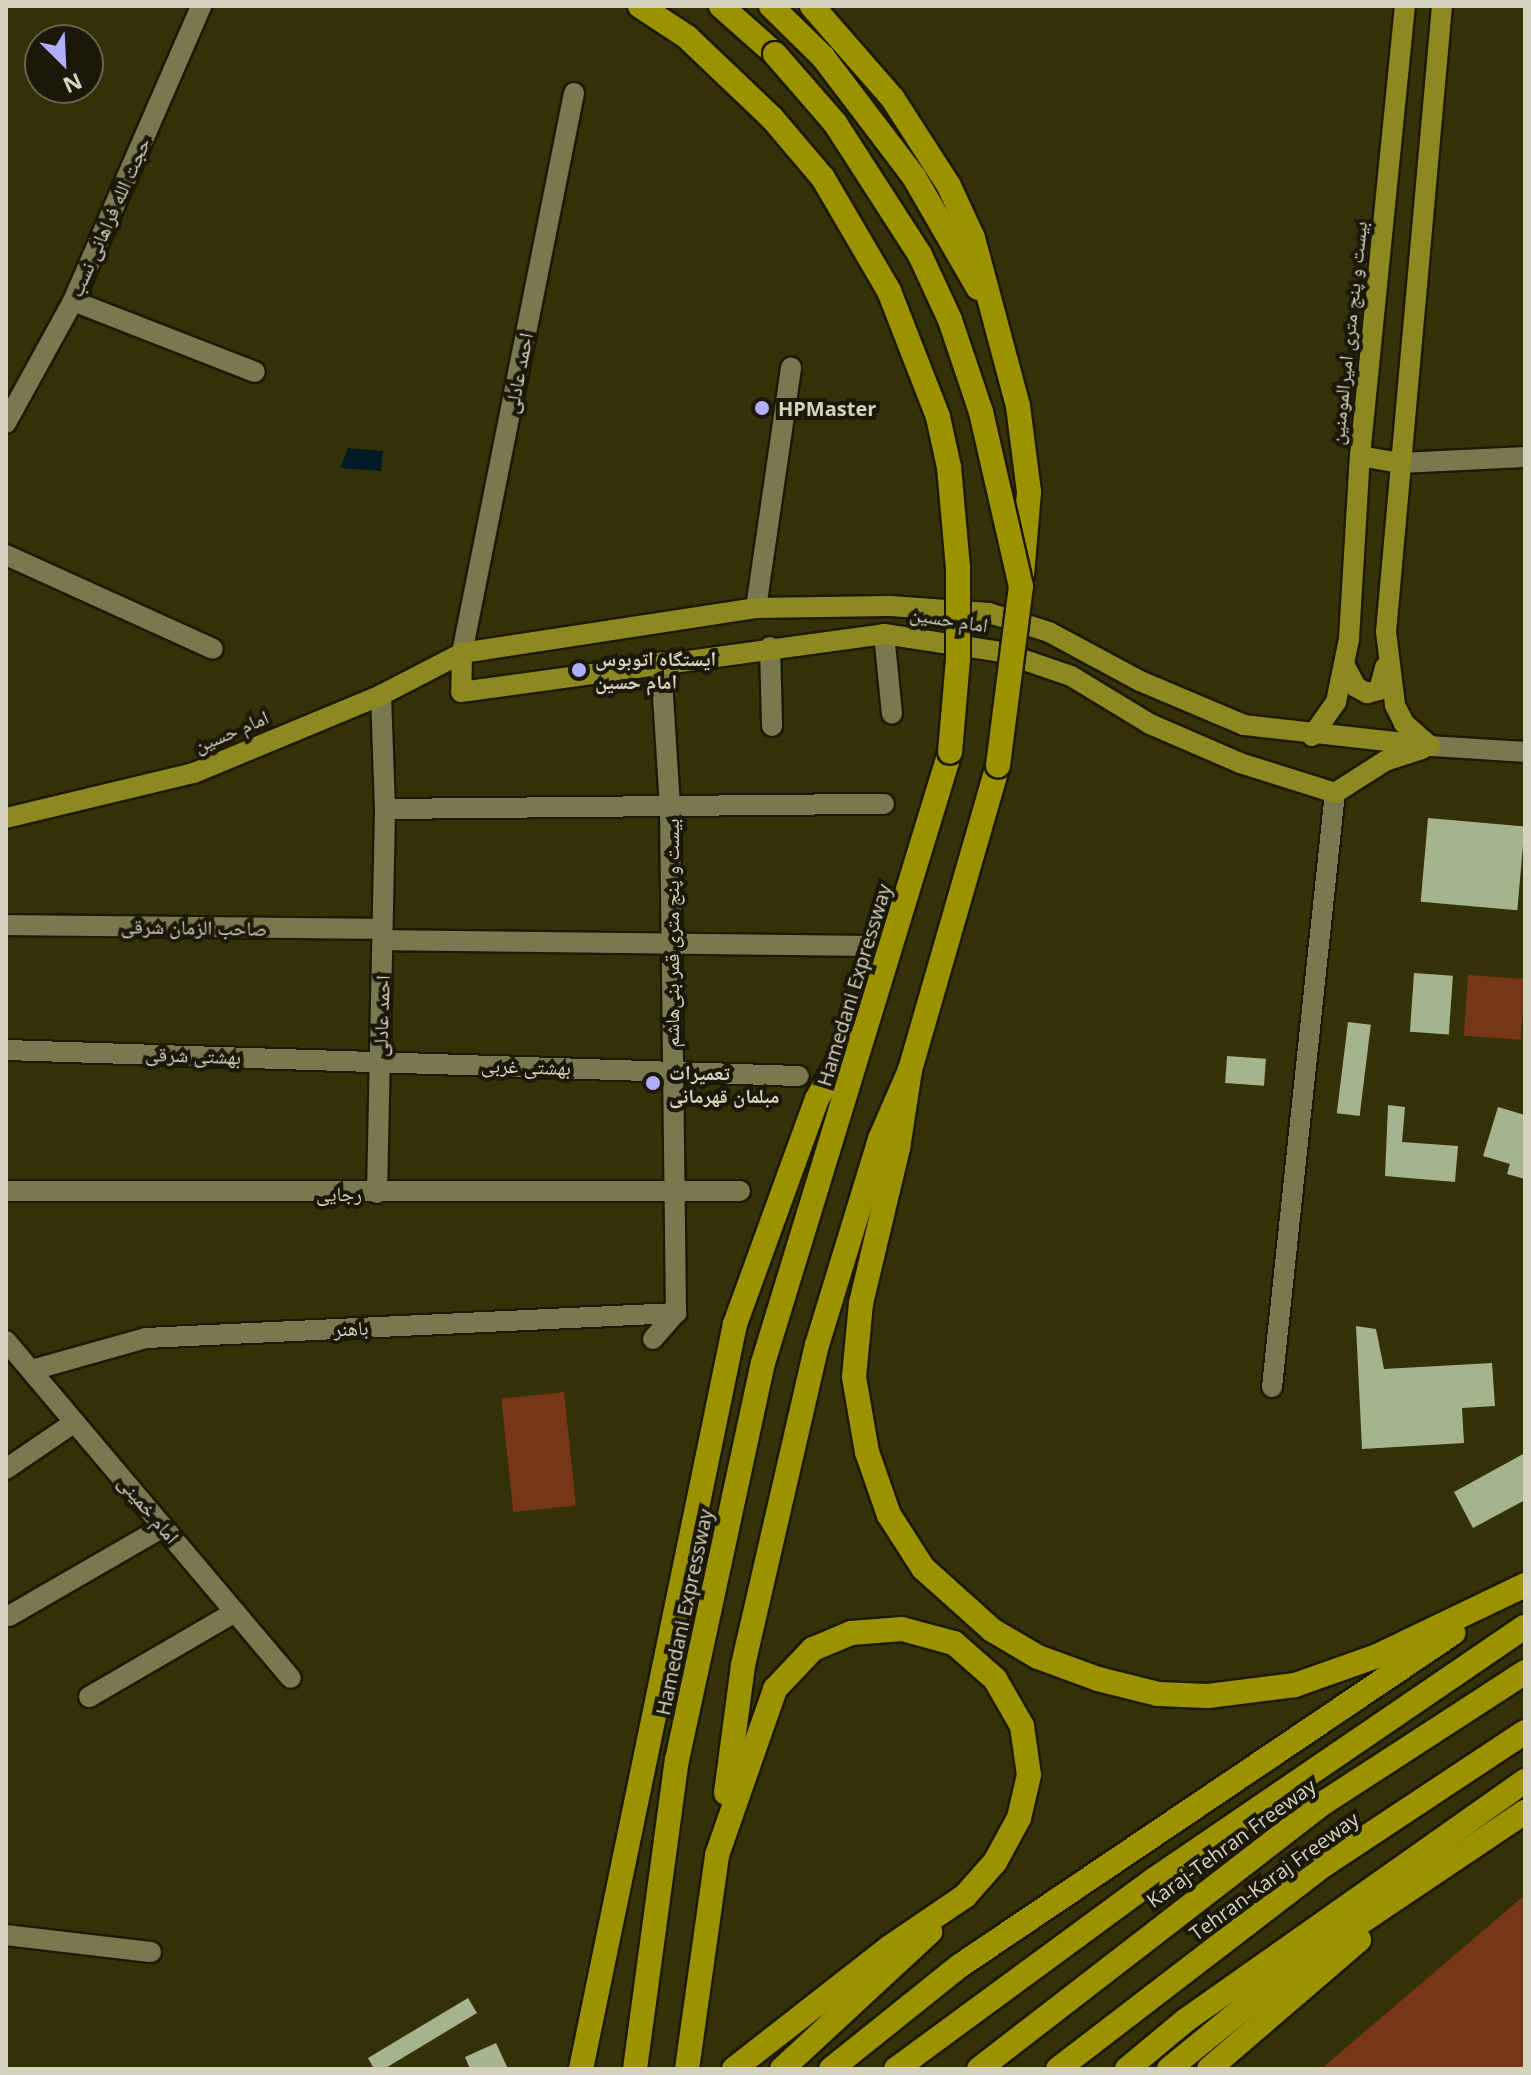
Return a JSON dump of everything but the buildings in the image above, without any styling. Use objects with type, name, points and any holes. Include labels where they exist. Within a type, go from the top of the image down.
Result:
[{"type":"highway","name":"Hamedani Expressway","points":[[635,2069],[677,1760],[763,1363],[950,752],[958,659],[958,568],[949,467],[938,417],[895,304],[823,178],[732,77],[640,6]]},
{"type":"highway","points":[[721,6],[775,54],[876,180],[950,320],[981,412],[1021,586]]},
{"type":"highway","points":[[771,6],[823,57],[914,177],[998,325]]},
{"type":"highway","points":[[687,2069],[743,1665],[817,1345],[880,1139],[910,1070],[998,766],[1021,586],[1029,492],[1018,406],[973,238],[949,186],[893,99],[812,6]]},
{"type":"highway","points":[[581,2069],[735,1324],[817,1099],[874,1001]]},
{"type":"highway","points":[[910,1070],[898,1148],[861,1303],[854,1377],[867,1452],[889,1515],[923,1568],[992,1630],[1038,1657],[1098,1679],[1158,1694],[1208,1696],[1295,1685],[1377,1656],[1521,1588]]},
{"type":"highway","points":[[831,2069],[961,1965],[1521,1588]]},
{"type":"highway","points":[[896,2069],[1155,1879],[1525,1627]]},
{"type":"highway","points":[[717,1855],[775,1689],[813,1649],[851,1633],[902,1629],[954,1643],[995,1679],[1022,1726],[1029,1775],[1019,1818],[995,1862],[896,1968],[782,2069]]},
{"type":"highway","name":"Karaj-Tehran Freeway","points":[[979,2069],[1325,1802],[1525,1672]]},
{"type":"highway","name":"Tehran-Karaj Freeway","points":[[1058,2069],[1324,1865],[1525,1732]]},
{"type":"highway","points":[[1127,2069],[1186,2020],[1525,1781]]},
{"type":"highway","points":[[1169,2069],[1291,1969],[1525,1812]]},
{"type":"highway","points":[[1209,2069],[1475,1845]]},
{"type":"highway","points":[[734,2069],[890,1947],[965,1896]]},
{"type":"main road","name":"بیست و پنج متری امیرالمومنین","points":[[1312,736],[1336,702],[1345,666],[1360,456],[1405,6]]},
{"type":"main road","points":[[1345,666],[1356,687],[1367,693],[1379,690],[1387,659],[1400,463],[1442,6]]},
{"type":"main road","points":[[1360,456],[1400,463]]},
{"type":"main road","name":"امام حسین","points":[[6,818],[194,773],[381,695],[462,653],[756,608],[890,606],[989,613],[1049,632],[1140,681],[1244,725],[1312,736],[1430,746]]},
{"type":"main road","name":"امام حسین","points":[[462,653],[461,692],[770,647],[884,634],[1001,652],[1071,676],[1150,724],[1240,763],[1335,793],[1385,761],[1430,746]]},
{"type":"main road","points":[[1387,659],[1404,723],[1430,746]]},
{"type":"street","name":"حجت الله فراهانی نسب","points":[[6,423],[73,301],[201,6]]},
{"type":"street","name":"احمد عادلی","points":[[462,653],[574,93]]},
{"type":"street","points":[[73,301],[255,372]]},
{"type":"street","points":[[756,608],[791,368]]},
{"type":"street","points":[[1400,463],[1525,457]]},
{"type":"street","points":[[6,555],[213,649]]},
{"type":"street","points":[[884,634],[892,714]]},
{"type":"street","points":[[770,647],[772,726]]},
{"type":"street","name":"بیست و پنج متری قمر بنی‌هاشم","points":[[661,662],[670,807],[672,1192],[676,1313]]},
{"type":"street","name":"احمد عادلی","points":[[377,1193],[385,809],[381,695]]},
{"type":"street","name":"امام حسین","points":[[1430,746],[1525,752]]},
{"type":"street","points":[[1272,1387],[1335,793]]},
{"type":"street","points":[[385,809],[884,804]]},
{"type":"street","name":"صاحب الزمان شرقی","points":[[6,925],[862,946]]},
{"type":"street","name":"بهشتی شرقی","points":[[6,1050],[379,1060]]},
{"type":"street","name":"بهشتی غربی","points":[[379,1060],[799,1076]]},
{"type":"street","name":"رجایی","points":[[6,1191],[740,1191]]},
{"type":"street","points":[[653,1339],[676,1313]]},
{"type":"street","name":"باهنر","points":[[32,1370],[146,1338],[676,1313]]},
{"type":"street","name":"امام خمینی","points":[[8,1348],[32,1370],[291,1678]]},
{"type":"street","points":[[6,1469],[75,1422]]},
{"type":"street","points":[[9,1616],[163,1527]]},
{"type":"street","points":[[89,1697],[235,1612]]},
{"type":"street","points":[[6,1935],[151,1952]]},
{"type":"shaded area","points":[[1468,975],[1525,979],[1521,1040],[1464,1036]]},
{"type":"shaded area","points":[[564,1392],[576,1505],[513,1512],[501,1399]]},
{"type":"shaded area","points":[[1525,1895],[1525,2069],[1321,2069]]},
{"type":"water","points":[[348,448],[383,451],[381,471],[340,468]]},
{"type":"place","name":"HPMaster","points":[[762,408]]},
{"type":"place","name":"ایستگاه اتوبوس امام حسین","points":[[579,670]]},
{"type":"place","name":"تعمیرات مبلمان قهرمانی","points":[[653,1083]]}]
